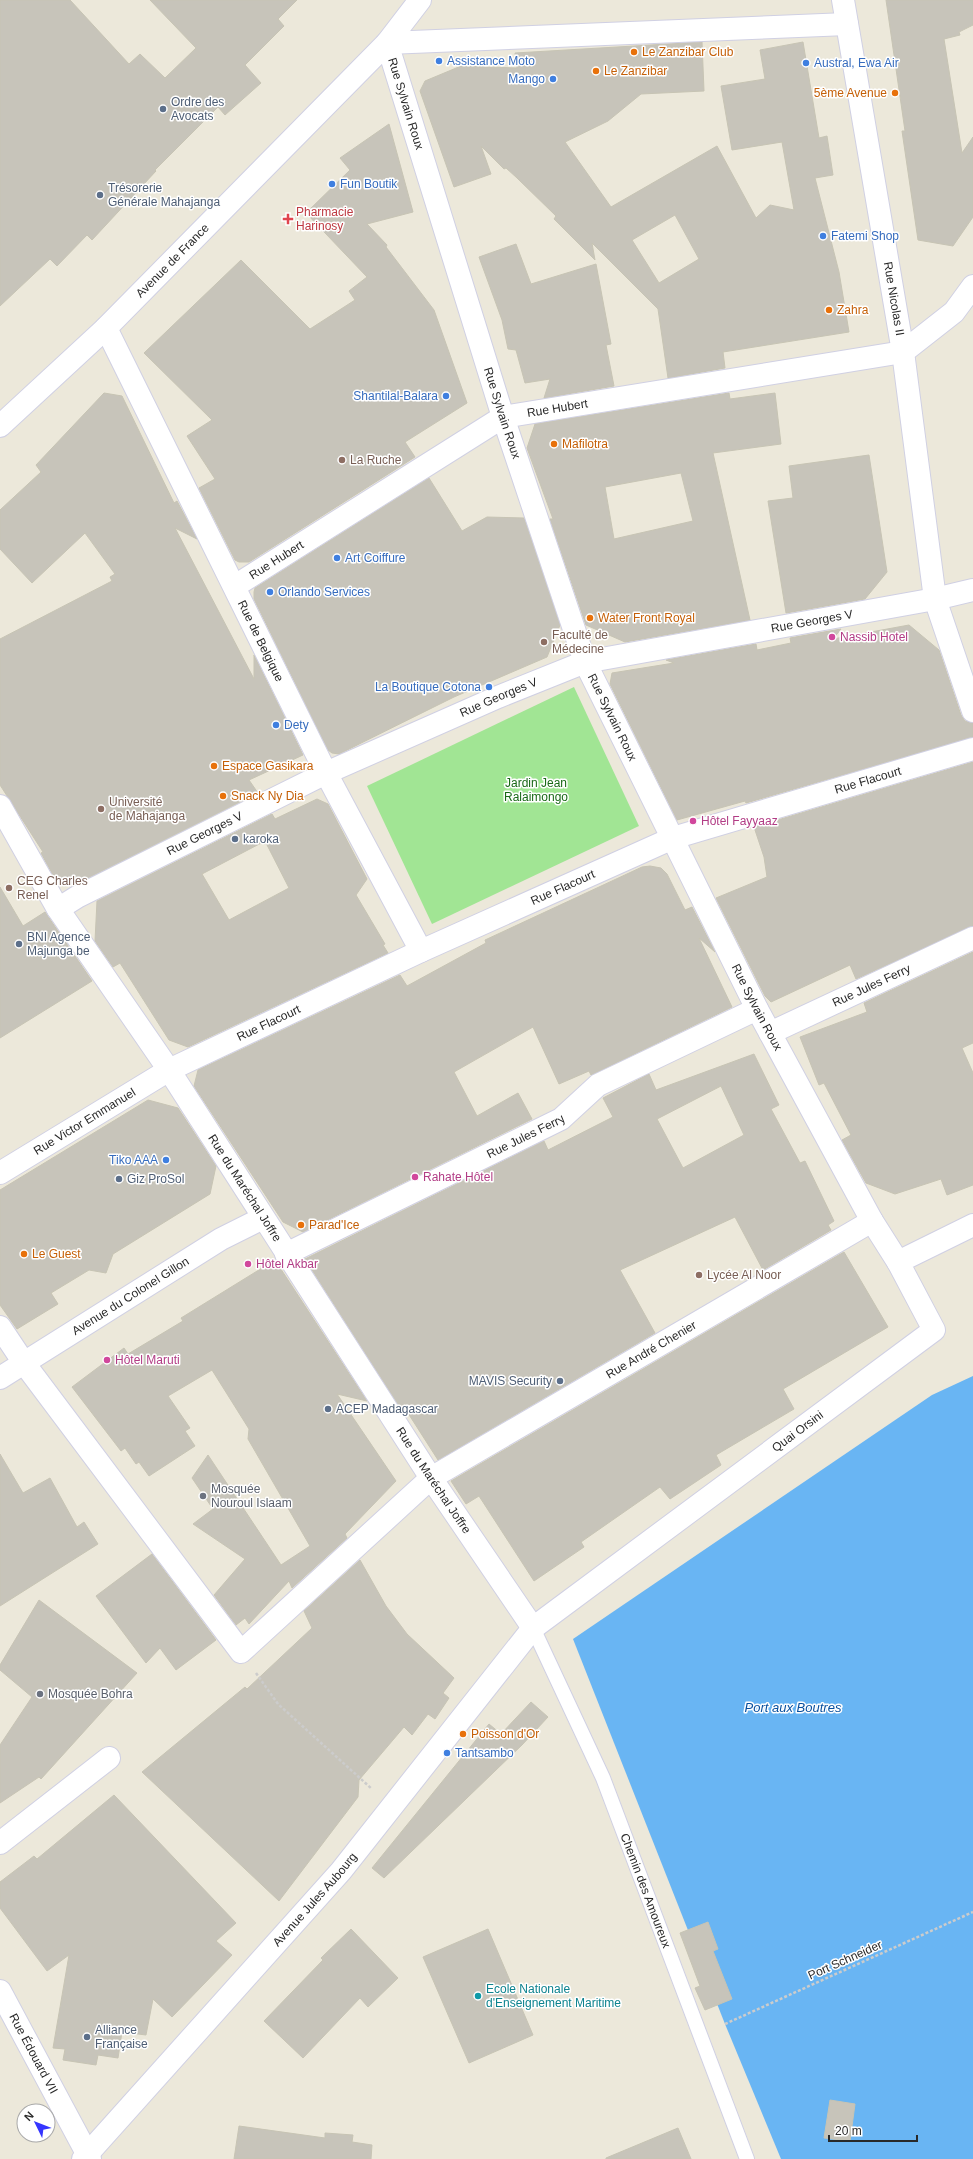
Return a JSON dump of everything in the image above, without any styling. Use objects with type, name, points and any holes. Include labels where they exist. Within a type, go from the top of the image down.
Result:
[{"type":"street","name":"Avenue de France","points":[[0,426],[106,328],[388,43],[420,0]]},
{"type":"street","name":"Rue Nicolas II","points":[[843,0],[903,352],[936,598],[973,711]]},
{"type":"street","points":[[388,43],[847,24]]},
{"type":"street","name":"Rue Sylvain Roux","points":[[388,43],[503,416],[585,662],[757,1009],[872,1220],[898,1262]]},
{"type":"street","points":[[903,352],[954,312],[973,286]]},
{"type":"street","name":"Rue de Belgique","points":[[106,328],[235,586],[326,773],[421,951]]},
{"type":"street","name":"Rue Hubert","points":[[235,586],[503,416],[903,352]]},
{"type":"street","name":"Rue Georges V","points":[[58,909],[77,898],[326,773],[498,697],[585,662],[973,590]]},
{"type":"street","name":"Rue Flacourt","points":[[169,1070],[421,951],[673,838],[973,749]]},
{"type":"street","name":"Rue du Maréchal Joffre","points":[[0,806],[58,909],[169,1070],[431,1478],[533,1628]]},
{"type":"street","name":"Rue Jules Ferry","points":[[770,1033],[973,938]]},
{"type":"street","name":"Rue Jules Ferry","points":[[286,1254],[561,1119],[598,1084],[757,1009]]},
{"type":"street","name":"Rue Victor Emmanuel","points":[[0,1173],[169,1070]]},
{"type":"street","name":"Avenue du Colonel Gillon","points":[[0,1378],[221,1239],[263,1218]]},
{"type":"street","name":"Rue André Chenier","points":[[241,1652],[431,1478],[872,1220]]},
{"type":"street","points":[[898,1262],[973,1225]]},
{"type":"street","name":"Quai Orsini","points":[[533,1628],[934,1330],[898,1262]]},
{"type":"street","points":[[0,1327],[24,1363],[241,1652]]},
{"type":"street","name":"Avenue Jules Aubourg","points":[[87,2157],[341,1871],[393,1808],[533,1628]]},
{"type":"street","points":[[0,1843],[109,1758]]},
{"type":"street","name":"Rue Édouard VII","points":[[0,1991],[87,2157]]},
{"type":"lane","name":"Chemin des Amoureux","points":[[533,1628],[603,1778],[747,2159]]},
{"type":"path","points":[[241,1652],[278,1704],[393,1808]]},
{"type":"path","name":"Port Schneider","points":[[725,2024],[973,1912]]},
{"type":"green space","name":"Jardin Jean Ralaimongo","points":[[574,687],[639,826],[432,924],[367,786]]},
{"type":"water","name":"Port aux Boutres","points":[[973,1376],[973,2159],[781,2159],[725,2024],[573,1639],[932,1395]]},
{"type":"building","points":[[0,0],[70,0],[129,64],[140,54],[165,78],[196,48],[150,0],[297,0],[278,19],[284,26],[245,65],[261,83],[225,115],[218,107],[155,170],[156,171],[92,240],[87,235],[57,266],[50,259],[0,306]]},
{"type":"building","points":[[886,0],[973,0],[973,25],[959,32],[960,35],[944,39],[962,153],[973,137],[973,217],[953,246],[918,240],[902,131],[905,131]]},
{"type":"building","points":[[702,42],[704,91],[641,94],[608,121],[565,142],[611,207],[717,146],[756,218],[770,205],[794,210],[782,142],[732,150],[721,86],[765,79],[760,50],[803,42],[819,138],[827,136],[833,175],[815,178],[839,272],[849,332],[723,352],[725,368],[668,378],[658,309],[592,243],[595,260],[554,219],[556,216],[481,146],[491,174],[454,187],[420,91],[425,81],[461,66],[517,68],[515,53]],"holes":[[[675,215],[699,259],[659,283],[632,240]]]},
{"type":"building","points":[[389,124],[413,212],[367,224],[387,245],[386,247],[434,310],[467,403],[405,442],[415,457],[249,562],[239,562],[235,560],[199,488],[215,479],[187,436],[212,420],[144,353],[241,260],[310,329],[355,300],[349,291],[367,277],[306,213],[350,170],[340,158]]},
{"type":"building","points":[[516,244],[531,284],[596,264],[611,344],[606,345],[614,386],[544,398],[550,379],[525,383],[516,350],[508,349],[502,320],[479,257]]},
{"type":"building","points":[[104,393],[122,396],[174,503],[177,501],[197,539],[175,528],[254,679],[254,655],[303,755],[249,780],[258,793],[80,882],[65,884],[53,875],[41,853],[43,852],[0,785],[0,639],[112,581],[110,577],[115,574],[85,533],[32,583],[0,549],[0,510],[41,472],[36,465]]},
{"type":"building","points":[[729,393],[730,399],[775,393],[781,444],[713,453],[750,620],[625,642],[586,625],[550,519],[553,519],[527,448],[535,424]],"holes":[[[681,473],[693,521],[614,539],[605,487]]]},
{"type":"building","points":[[869,455],[887,572],[865,599],[786,613],[768,501],[793,498],[789,466]]},
{"type":"building","points":[[429,478],[462,531],[487,517],[524,518],[560,625],[547,657],[454,697],[339,754],[332,753],[328,750],[254,599],[255,588]]},
{"type":"building","points":[[909,625],[939,650],[961,715],[965,721],[973,723],[973,737],[746,803],[745,801],[677,820],[610,684],[612,673],[674,663],[666,660],[756,644],[757,650],[791,643],[790,638],[841,629],[833,639]]},
{"type":"building","points":[[973,762],[973,926],[856,979],[850,965],[771,1002],[765,996],[716,898],[767,877],[764,857],[754,827]]},
{"type":"building","points":[[317,799],[328,804],[367,879],[356,895],[385,944],[383,945],[388,953],[188,1047],[169,1040],[120,963],[113,967],[95,941],[97,901],[272,814],[275,819]],"holes":[[[265,841],[289,888],[229,920],[202,874]]]},
{"type":"building","points":[[650,866],[661,868],[667,874],[685,910],[692,907],[715,952],[699,938],[732,1007],[591,1075],[589,1071],[559,1084],[533,1027],[454,1072],[477,1116],[518,1093],[532,1119],[303,1232],[283,1222],[194,1086],[198,1070],[400,975],[407,986],[486,943],[485,940],[642,867]]},
{"type":"building","points":[[0,887],[23,926],[45,912],[92,981],[0,1038]]},
{"type":"building","points":[[973,952],[973,1043],[962,1048],[973,1073],[973,1185],[947,1195],[941,1179],[895,1194],[866,1183],[842,1140],[851,1135],[824,1083],[819,1085],[800,1037],[867,1012],[864,1003]]},
{"type":"building","points":[[754,1054],[779,1105],[771,1109],[800,1163],[805,1161],[834,1221],[828,1225],[831,1230],[763,1270],[735,1217],[620,1270],[655,1333],[438,1460],[406,1410],[401,1409],[305,1259],[544,1141],[548,1150],[613,1117],[603,1098],[649,1074],[656,1090]],"holes":[[[721,1086],[744,1135],[683,1168],[657,1119]]]},
{"type":"building","points":[[148,1100],[178,1108],[216,1166],[210,1194],[113,1254],[106,1273],[89,1270],[51,1293],[58,1304],[17,1329],[0,1305],[0,1190]]},
{"type":"building","points":[[844,1252],[888,1327],[783,1389],[794,1409],[716,1455],[721,1465],[670,1499],[660,1487],[581,1542],[584,1547],[534,1581],[479,1496],[466,1504],[451,1481]]},
{"type":"building","points":[[275,1260],[367,1401],[337,1394],[396,1481],[345,1534],[347,1538],[292,1588],[289,1581],[249,1624],[245,1618],[236,1625],[214,1595],[245,1559],[193,1524],[213,1509],[192,1478],[208,1455],[281,1565],[310,1546],[248,1439],[249,1429],[212,1370],[168,1396],[190,1428],[185,1431],[195,1446],[149,1476],[139,1462],[136,1464],[125,1448],[121,1451],[72,1387],[124,1348],[128,1354],[183,1321],[181,1318]]},
{"type":"building","points":[[0,1454],[23,1493],[50,1478],[77,1527],[84,1522],[98,1544],[0,1606]]},
{"type":"building","points":[[152,1554],[216,1640],[176,1670],[160,1648],[146,1663],[96,1596]]},
{"type":"building","points":[[360,1560],[386,1606],[407,1634],[454,1678],[443,1693],[449,1698],[435,1719],[428,1714],[412,1735],[404,1727],[359,1780],[358,1797],[279,1901],[142,1772],[245,1687],[247,1689],[312,1628],[304,1611]]},
{"type":"building","points":[[39,1600],[137,1673],[41,1779],[39,1777],[0,1803],[0,1745],[32,1697],[0,1670],[0,1665]]},
{"type":"building","points":[[531,1702],[548,1717],[522,1745],[384,1878],[372,1868],[489,1724],[501,1734]]},
{"type":"building","points":[[114,1795],[236,1923],[216,1941],[232,1955],[172,2017],[153,1999],[146,2035],[122,2032],[118,2058],[98,2055],[96,2065],[63,2060],[65,2049],[53,2048],[69,1955],[47,1971],[0,1908],[0,1882],[34,1856],[37,1859]]},
{"type":"building","points":[[708,1922],[718,1949],[713,1951],[732,1999],[705,2010],[695,1988],[700,1986],[680,1933]]},
{"type":"building","points":[[351,1929],[398,1978],[368,2007],[360,1998],[303,2058],[264,2021],[323,1960],[321,1958]]},
{"type":"building","name":"Ecole Nationale d'Enseignement Maritime","points":[[488,1929],[533,2035],[469,2063],[423,1957]]},
{"type":"building","points":[[830,2100],[855,2104],[850,2141],[824,2138]]},
{"type":"building","points":[[239,2126],[325,2138],[325,2133],[353,2135],[352,2142],[372,2145],[371,2159],[234,2159]]},
{"type":"building","points":[[678,2128],[691,2159],[606,2159],[606,2158]]},
{"type":"place","name":"Le Zanzibar Club","points":[[634,52]]},
{"type":"place","name":"Assistance Moto","points":[[439,61]]},
{"type":"place","name":"Austral, Ewa Air","points":[[806,63]]},
{"type":"place","name":"Le Zanzibar","points":[[596,71]]},
{"type":"place","name":"Mango","points":[[553,79]]},
{"type":"place","name":"5ème Avenue","points":[[895,93]]},
{"type":"place","name":"Ordre des Avocats","points":[[163,109]]},
{"type":"place","name":"Fun Boutik","points":[[332,184]]},
{"type":"place","name":"Trésorerie Générale Mahajanga","points":[[100,195]]},
{"type":"place","name":"Pharmacie Harinosy","points":[[288,219]]},
{"type":"place","name":"Fatemi Shop","points":[[823,236]]},
{"type":"place","name":"Zahra","points":[[829,310]]},
{"type":"place","name":"Shantilal-Balara","points":[[446,396]]},
{"type":"place","name":"Mafilotra","points":[[554,444]]},
{"type":"place","name":"La Ruche","points":[[342,460]]},
{"type":"place","name":"Art Coiffure","points":[[337,558]]},
{"type":"place","name":"Orlando Services","points":[[270,592]]},
{"type":"place","name":"Water Front Royal","points":[[590,618]]},
{"type":"place","name":"Nassib Hotel","points":[[832,637]]},
{"type":"place","name":"Faculté de Médecine","points":[[544,642]]},
{"type":"place","name":"La Boutique Cotona","points":[[489,687]]},
{"type":"place","name":"Dety","points":[[276,725]]},
{"type":"place","name":"Espace Gasikara","points":[[214,766]]},
{"type":"place","name":"Snack Ny Dia","points":[[223,796]]},
{"type":"place","name":"Université de Mahajanga","points":[[101,809]]},
{"type":"place","name":"Hôtel Fayyaaz","points":[[693,821]]},
{"type":"place","name":"karoka","points":[[235,839]]},
{"type":"place","name":"CEG Charles Renel","points":[[9,888]]},
{"type":"place","name":"BNI Agence Majunga be","points":[[19,944]]},
{"type":"place","name":"Tiko AAA","points":[[166,1160]]},
{"type":"place","name":"Rahate Hôtel","points":[[415,1177]]},
{"type":"place","name":"Giz ProSol","points":[[119,1179]]},
{"type":"place","name":"Parad'Ice","points":[[301,1225]]},
{"type":"place","name":"Le Guest","points":[[24,1254]]},
{"type":"place","name":"Hôtel Akbar","points":[[248,1264]]},
{"type":"place","name":"Lycée Al Noor","points":[[699,1275]]},
{"type":"place","name":"Hôtel Maruti","points":[[107,1360]]},
{"type":"place","name":"MAVIS Security","points":[[560,1381]]},
{"type":"place","name":"ACEP Madagascar","points":[[328,1409]]},
{"type":"place","name":"Mosquée Nouroul Islaam","points":[[203,1496]]},
{"type":"place","name":"Mosquée Bohra","points":[[40,1694]]},
{"type":"place","name":"Poisson d'Or","points":[[463,1734]]},
{"type":"place","name":"Tantsambo","points":[[447,1753]]},
{"type":"place","name":"Ecole Nationale d'Enseignement Maritime","points":[[478,1996]]},
{"type":"place","name":"Alliance Française","points":[[87,2037]]}]
